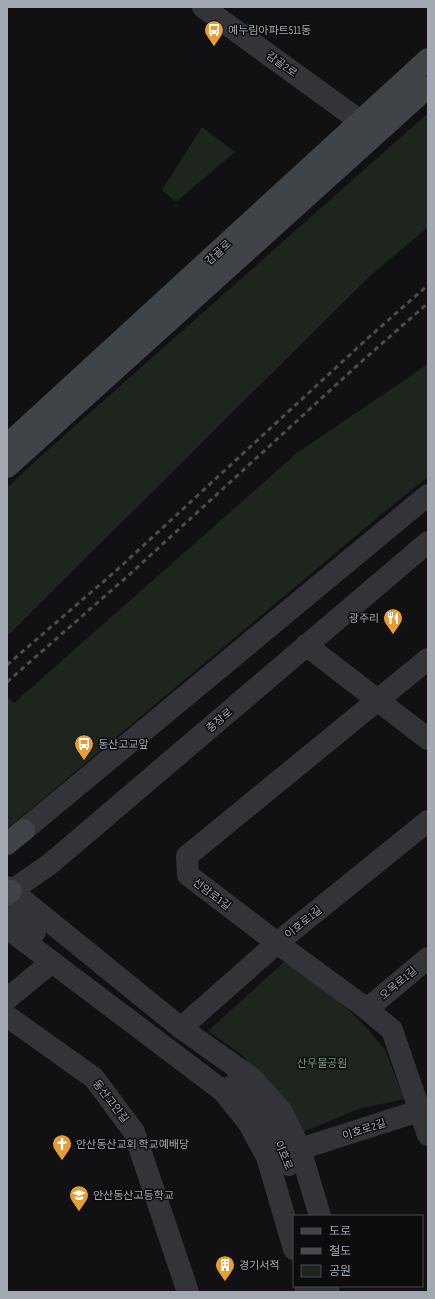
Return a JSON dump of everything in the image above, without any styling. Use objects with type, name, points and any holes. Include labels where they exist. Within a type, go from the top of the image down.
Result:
[{"type":"main road","name":"감골로","points":[[7,445],[428,59]]},
{"type":"main road","name":"감골로","points":[[7,467],[428,87]]},
{"type":"main road","points":[[7,844],[24,830]]},
{"type":"street","name":"감골2로","points":[[203,7],[360,121]]},
{"type":"street","points":[[24,830],[428,495]]},
{"type":"street","name":"충장로","points":[[8,895],[50,864],[428,542]]},
{"type":"street","points":[[306,645],[428,739]]},
{"type":"street","name":"선암로1길","points":[[428,659],[187,856],[188,875],[277,943],[368,1009],[392,1030],[424,1110],[428,1135]]},
{"type":"street","name":"이호로1길","points":[[182,1028],[277,943],[428,821]]},
{"type":"street","points":[[8,895],[182,1028],[253,1079],[282,1112],[300,1149],[320,1215]]},
{"type":"street","name":"이호로","points":[[8,895],[232,1084],[261,1111],[283,1146],[305,1215]]},
{"type":"street","points":[[7,928],[222,1091],[248,1122],[267,1157],[293,1246]]},
{"type":"street","name":"오목로1길","points":[[368,1009],[428,958]]},
{"type":"street","points":[[7,999],[52,962]]},
{"type":"street","name":"동산고안길","points":[[7,1016],[94,1078],[134,1132],[187,1292]]},
{"type":"street","name":"이호로2길","points":[[300,1149],[424,1110]]},
{"type":"green space","points":[[428,113],[428,227],[371,275],[7,636],[7,488],[31,465]]},
{"type":"green space","points":[[202,127],[235,152],[176,202],[162,190]]},
{"type":"green space","points":[[428,364],[428,477],[383,513],[7,829],[7,696],[14,703],[297,453]]},
{"type":"green space","name":"산우물공원","points":[[284,962],[330,993],[361,1022],[385,1049],[404,1099],[359,1109],[298,1134],[280,1101],[242,1055],[208,1031]]},
{"type":"railway","points":[[7,665],[118,569],[368,338],[428,285]]},
{"type":"railway","points":[[7,682],[130,574],[361,362],[428,303]]},
{"type":"place","name":"예누림아파트511동","points":[[214,47]]},
{"type":"place","name":"광주리","points":[[393,635]]},
{"type":"place","name":"동산고교앞","points":[[84,761]]},
{"type":"place","name":"안산동산교회 학교예배당","points":[[62,1161]]},
{"type":"place","name":"안산동산고등학교","points":[[79,1212]]},
{"type":"place","name":"경기서적","points":[[225,1282]]}]
